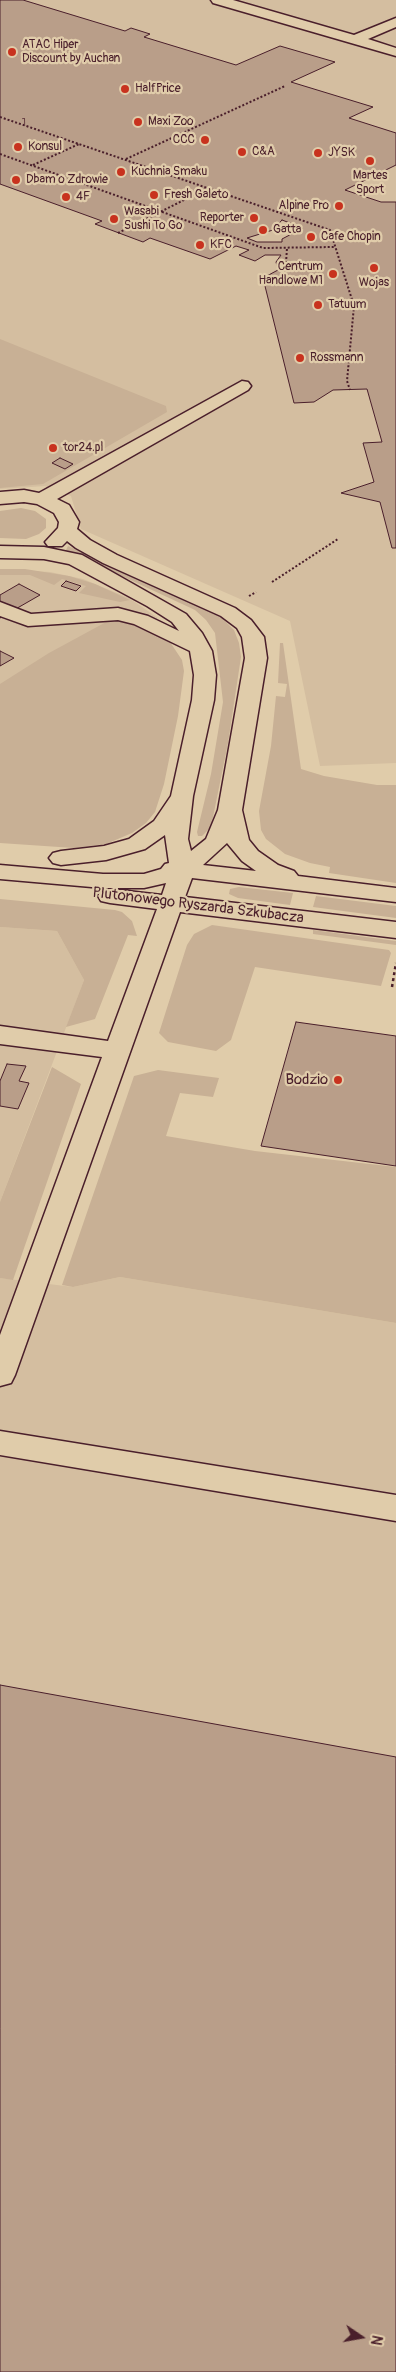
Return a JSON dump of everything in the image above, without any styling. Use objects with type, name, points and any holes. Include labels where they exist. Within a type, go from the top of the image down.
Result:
[{"type":"street","points":[[218,0],[396,52]]},
{"type":"street","points":[[355,40],[396,22]]},
{"type":"street","points":[[42,499],[242,386]]},
{"type":"street","points":[[2,497],[24,496],[42,499],[62,509],[70,522],[68,530],[52,544],[23,552]]},
{"type":"street","points":[[0,872],[144,881],[183,870],[216,842],[230,810],[256,658],[253,638],[244,624],[228,612],[110,559],[83,544],[68,530]]},
{"type":"street","points":[[0,552],[62,555],[75,559],[179,618],[192,633],[201,650],[206,675],[203,700],[182,796],[176,839],[183,870],[0,1375]]},
{"type":"street","points":[[0,565],[53,568],[124,586]]},
{"type":"street","points":[[0,608],[28,620],[118,614],[141,620],[171,633],[201,650]]},
{"type":"street","points":[[61,858],[106,854],[137,844],[162,826],[182,796]]},
{"type":"street","points":[[230,810],[238,841],[250,856],[270,870],[306,883]]},
{"type":"street","points":[[0,854],[183,870],[396,895]]},
{"type":"street","name":"Plutonowego Ryszarda Szkubacza","points":[[0,886],[172,903],[396,930]]},
{"type":"street","points":[[0,1035],[118,1051]]},
{"type":"street","points":[[0,1443],[396,1508]]},
{"type":"path","points":[[125,159],[285,86]]},
{"type":"path","points":[[0,117],[330,230],[354,306],[347,381],[350,390]]},
{"type":"path","points":[[32,165],[80,144]]},
{"type":"path","points":[[0,154],[162,211],[206,230],[263,248],[334,247]]},
{"type":"path","points":[[118,233],[209,188]]},
{"type":"path","points":[[286,263],[287,248]]},
{"type":"path","points":[[272,582],[338,539]]},
{"type":"path","points":[[248,596],[256,592]]},
{"type":"path","points":[[392,987],[396,963]]},
{"type":"shaded area","points":[[0,0],[396,0],[396,763],[320,766],[290,621],[81,529],[71,496],[45,486],[0,489]]},
{"type":"shaded area","name":"tor24.pl","points":[[0,339],[166,406],[167,412],[43,484],[0,488]]},
{"type":"shaded area","points":[[21,508],[35,511],[46,519],[46,528],[39,534],[26,539],[0,538],[0,511]]},
{"type":"shaded area","points":[[68,546],[205,607],[222,618],[234,630],[239,643],[241,657],[228,743],[211,827],[202,836],[198,836],[197,832],[211,774],[223,702],[215,633],[206,620],[195,610],[66,550]]},
{"type":"shaded area","points":[[0,569],[50,572],[83,579],[129,598],[158,618],[75,662],[0,710]]},
{"type":"shaded area","points":[[0,569],[25,569],[69,576],[95,584],[130,600],[120,602],[79,593],[86,586],[62,579],[54,585],[30,575],[0,575]]},
{"type":"shaded area","points":[[121,618],[159,634],[170,642],[182,660],[184,671],[178,716],[164,784],[155,812],[146,823],[132,833],[106,844],[74,848],[0,843],[0,684],[49,653],[108,621]]},
{"type":"shaded area","points":[[280,643],[283,643],[301,769],[324,776],[377,785],[396,785],[396,883],[329,873],[330,867],[310,863],[285,854],[266,839],[261,830],[259,811],[271,746],[276,696],[285,697],[287,684],[278,683]]},
{"type":"shaded area","points":[[239,887],[293,893],[290,905],[238,898],[229,894],[230,889]]},
{"type":"shaded area","points":[[316,896],[396,906],[396,918],[313,907]]},
{"type":"shaded area","points":[[0,899],[115,910],[122,912],[132,921],[137,936],[128,935],[95,1019],[66,1027],[84,980],[57,931],[0,927]]},
{"type":"shaded area","points":[[212,925],[389,950],[391,953],[381,986],[255,967],[231,1040],[216,1051],[168,1042],[159,1033],[187,945],[194,934]]},
{"type":"shaded area","points":[[0,927],[57,931],[84,980],[0,1202]]},
{"type":"shaded area","points":[[313,930],[396,941],[396,945],[313,934]]},
{"type":"shaded area","points":[[52,1067],[81,1084],[13,1280],[0,1278],[0,1202]]},
{"type":"shaded area","points":[[158,1070],[219,1078],[213,1097],[180,1093],[166,1136],[255,1151],[396,1167],[396,1323],[120,1277],[73,1287],[62,1285],[134,1076]]},
{"type":"shaded area","points":[[120,1277],[396,1323],[396,2372],[0,2372],[0,1278],[73,1287]]},
{"type":"building","name":"Centrum Handlowe M1","points":[[0,0],[23,0],[125,31],[131,28],[150,34],[144,37],[236,65],[280,46],[335,62],[291,82],[373,107],[349,118],[396,133],[396,165],[345,190],[381,202],[396,202],[396,548],[392,548],[380,502],[341,493],[374,482],[363,443],[382,442],[367,389],[333,390],[314,402],[294,403],[263,278],[278,270],[276,262],[281,255],[265,255],[255,261],[239,255],[249,250],[236,246],[210,259],[150,238],[143,242],[95,224],[102,221],[0,184]],"holes":[[[282,220],[303,228],[282,239],[282,242],[257,242],[247,238],[273,230]]]},
{"type":"building","points":[[60,458],[73,464],[65,469],[52,463]]},
{"type":"building","points":[[66,581],[81,586],[76,591],[61,586]]},
{"type":"building","points":[[19,584],[40,595],[0,618],[0,595]]},
{"type":"building","points":[[0,651],[14,658],[0,666]]},
{"type":"building","name":"Bodzio","points":[[296,1022],[396,1036],[396,1166],[261,1146]]},
{"type":"building","points":[[7,1064],[26,1066],[19,1081],[29,1083],[18,1109],[0,1106],[0,1081]]},
{"type":"building","points":[[0,1685],[396,1757],[396,2372],[0,2372]]},
{"type":"place","name":"ATAC Hiper Discount by Auchan","points":[[12,52]]},
{"type":"place","name":"HalfPrice","points":[[125,89]]},
{"type":"place","name":"Maxi Zoo","points":[[138,122]]},
{"type":"place","name":"CCC","points":[[205,140]]},
{"type":"place","name":"Konsul","points":[[18,147]]},
{"type":"place","name":"C&A","points":[[242,152]]},
{"type":"place","name":"JYSK","points":[[318,153]]},
{"type":"place","name":"Martes Sport","points":[[370,161]]},
{"type":"place","name":"Kuchnia Smaku","points":[[121,172]]},
{"type":"place","name":"Dbam o Zdrowie","points":[[16,180]]},
{"type":"place","name":"Fresh Galeto","points":[[154,195]]},
{"type":"place","name":"4F","points":[[66,197]]},
{"type":"place","name":"Alpine Pro","points":[[339,206]]},
{"type":"place","name":"Reporter","points":[[254,218]]},
{"type":"place","name":"Wasabi Sushi To Go","points":[[114,219]]},
{"type":"place","name":"Gatta","points":[[263,230]]},
{"type":"place","name":"Cafe Chopin","points":[[311,237]]},
{"type":"place","name":"KFC","points":[[200,245]]},
{"type":"place","name":"Wojas","points":[[374,268]]},
{"type":"place","name":"Centrum Handlowe M1","points":[[333,274]]},
{"type":"place","name":"Tatuum","points":[[318,305]]},
{"type":"place","name":"Rossmann","points":[[300,358]]},
{"type":"place","name":"tor24.pl","points":[[53,448]]},
{"type":"place","name":"Bodzio","points":[[338,1080]]}]
